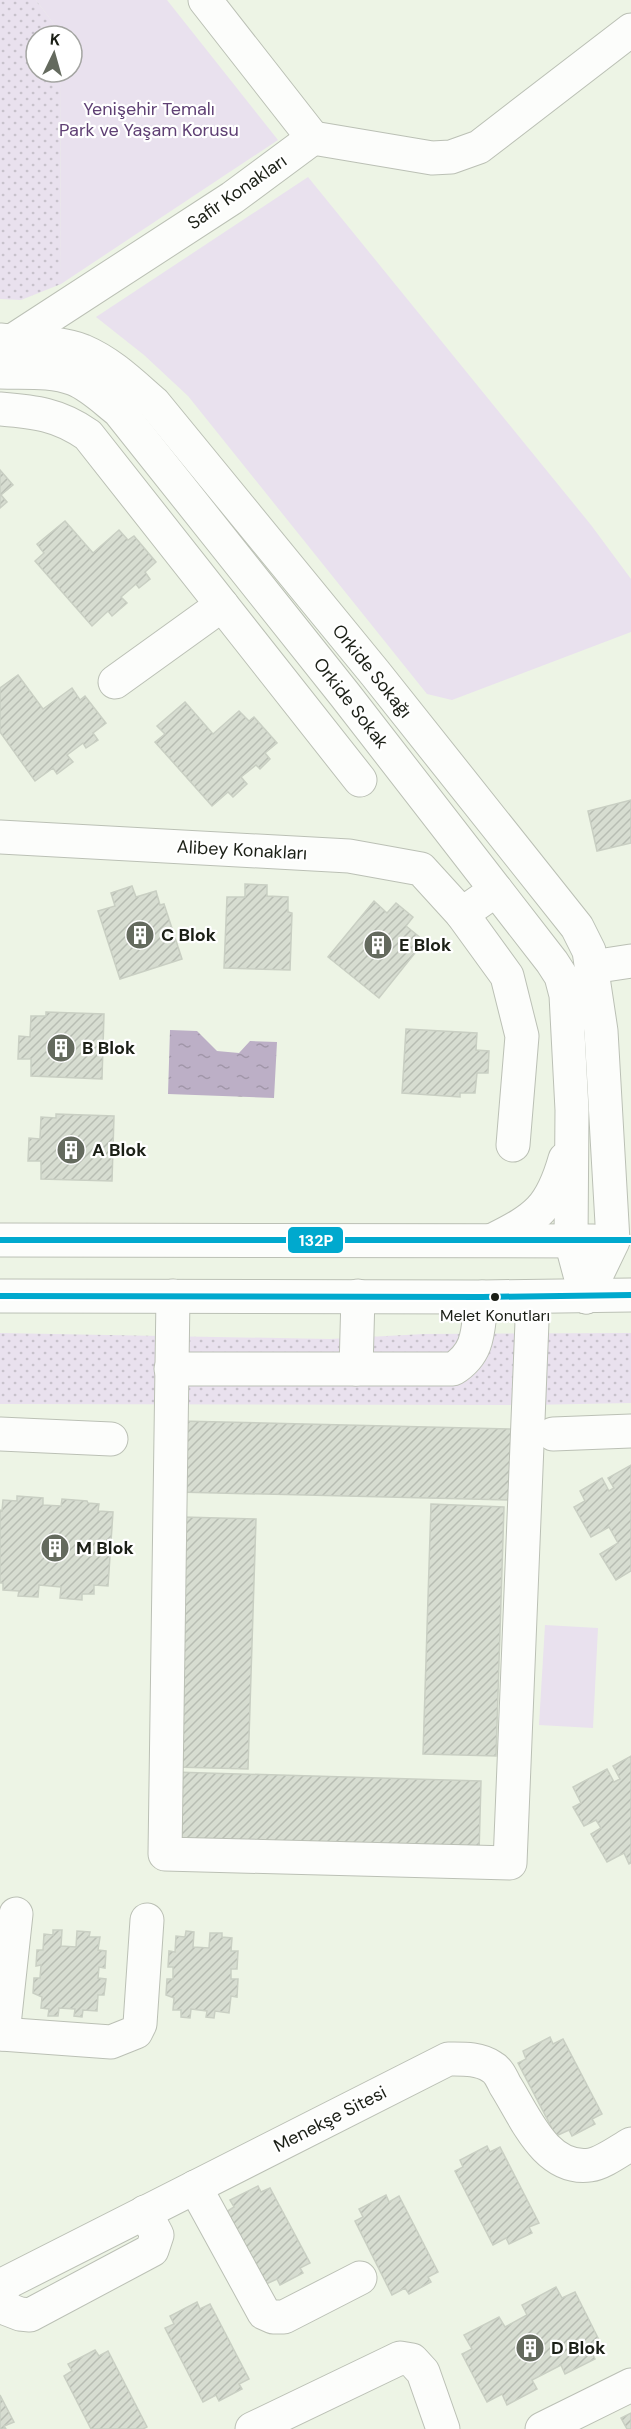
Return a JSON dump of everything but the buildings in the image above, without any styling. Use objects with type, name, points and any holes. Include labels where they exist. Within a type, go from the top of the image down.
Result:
[{"type":"street","points":[[205,0],[313,138],[432,158],[465,153],[479,147],[631,30]]},
{"type":"street","name":"Safir Konakları","points":[[6,341],[232,198],[313,138]]},
{"type":"street","name":"Orkide Sokağı","points":[[6,341],[61,345],[81,350],[117,370],[154,403],[375,673],[577,927],[589,951],[601,1031],[618,1112]]},
{"type":"street","name":"Orkide Sokak","points":[[0,372],[55,373],[74,379],[91,388],[119,411],[345,695],[561,976],[566,995],[572,1134],[571,1241],[586,1297]]},
{"type":"street","points":[[0,409],[58,417],[88,435],[360,780]]},
{"type":"street","points":[[114,682],[222,605]]},
{"type":"street","points":[[314,723],[345,695],[375,673]]},
{"type":"street","name":"Alibey Konakları","points":[[0,837],[350,856],[421,868],[462,914],[507,976],[522,1036],[513,1145]]},
{"type":"street","points":[[462,914],[496,890]]},
{"type":"street","points":[[592,968],[631,961]]},
{"type":"street","points":[[618,1112],[624,1173],[631,1184]]},
{"type":"street","points":[[586,1297],[622,1240],[618,1112]]},
{"type":"street","points":[[492,1241],[529,1221],[541,1211],[562,1169],[572,1134]]},
{"type":"street","points":[[0,1240],[622,1240]]},
{"type":"street","points":[[0,1296],[586,1297],[631,1295]]},
{"type":"street","points":[[173,1296],[165,1854],[510,1863],[533,1297]]},
{"type":"street","points":[[356,1368],[358,1296]]},
{"type":"street","points":[[171,1369],[453,1369],[469,1357],[474,1348],[482,1297]]},
{"type":"street","points":[[553,1434],[631,1431]]},
{"type":"street","points":[[0,1434],[111,1439]]},
{"type":"street","points":[[16,1914],[1,2034],[111,2042],[136,2032],[140,2024],[147,1920]]},
{"type":"street","name":"Menekşe Sitesi","points":[[0,2286],[448,2059],[470,2059],[494,2068],[541,2143],[556,2157],[566,2162],[579,2165],[592,2164],[631,2144]]},
{"type":"street","points":[[195,2187],[264,2313],[273,2317],[284,2317],[360,2278]]},
{"type":"street","points":[[0,2295],[7,2309],[30,2315],[152,2250],[157,2235],[146,2212]]},
{"type":"street","points":[[252,2429],[400,2358],[412,2360],[423,2372],[443,2429]]},
{"type":"street","points":[[542,2429],[581,2421],[631,2385]]},
{"type":"green space","points":[[0,0],[36,0],[54,24],[24,24],[24,84],[60,84],[61,284],[21,300],[0,299]]},
{"type":"green space","name":"Yenişehir Temalı Park ve Yaşam Korusu","points":[[36,0],[167,0],[278,140],[61,284],[60,84],[84,84],[84,24],[54,24]]},
{"type":"green space","points":[[308,177],[591,525],[631,579],[631,632],[452,700],[427,694],[188,396],[144,355],[96,317]]},
{"type":"green space","points":[[0,1333],[330,1339],[424,1334],[631,1333],[631,1403],[528,1405],[0,1404]]},
{"type":"green space","points":[[545,1625],[598,1628],[593,1728],[539,1725]]},
{"type":"water","points":[[170,1030],[197,1031],[217,1051],[239,1053],[250,1041],[277,1042],[274,1098],[168,1094]]},
{"type":"transit line","name":"132P","points":[[0,1240],[631,1240]]},
{"type":"transit line","name":"132P","points":[[0,1296],[631,1295]]},
{"type":"place","name":"C Blok","points":[[140,935]]},
{"type":"place","name":"E Blok","points":[[378,945]]},
{"type":"place","name":"B Blok","points":[[61,1048]]},
{"type":"place","name":"A Blok","points":[[71,1150]]},
{"type":"place","name":"Melet Konutları","points":[[495,1297]]},
{"type":"place","name":"M Blok","points":[[55,1548]]},
{"type":"place","name":"D Blok","points":[[530,2348]]}]
